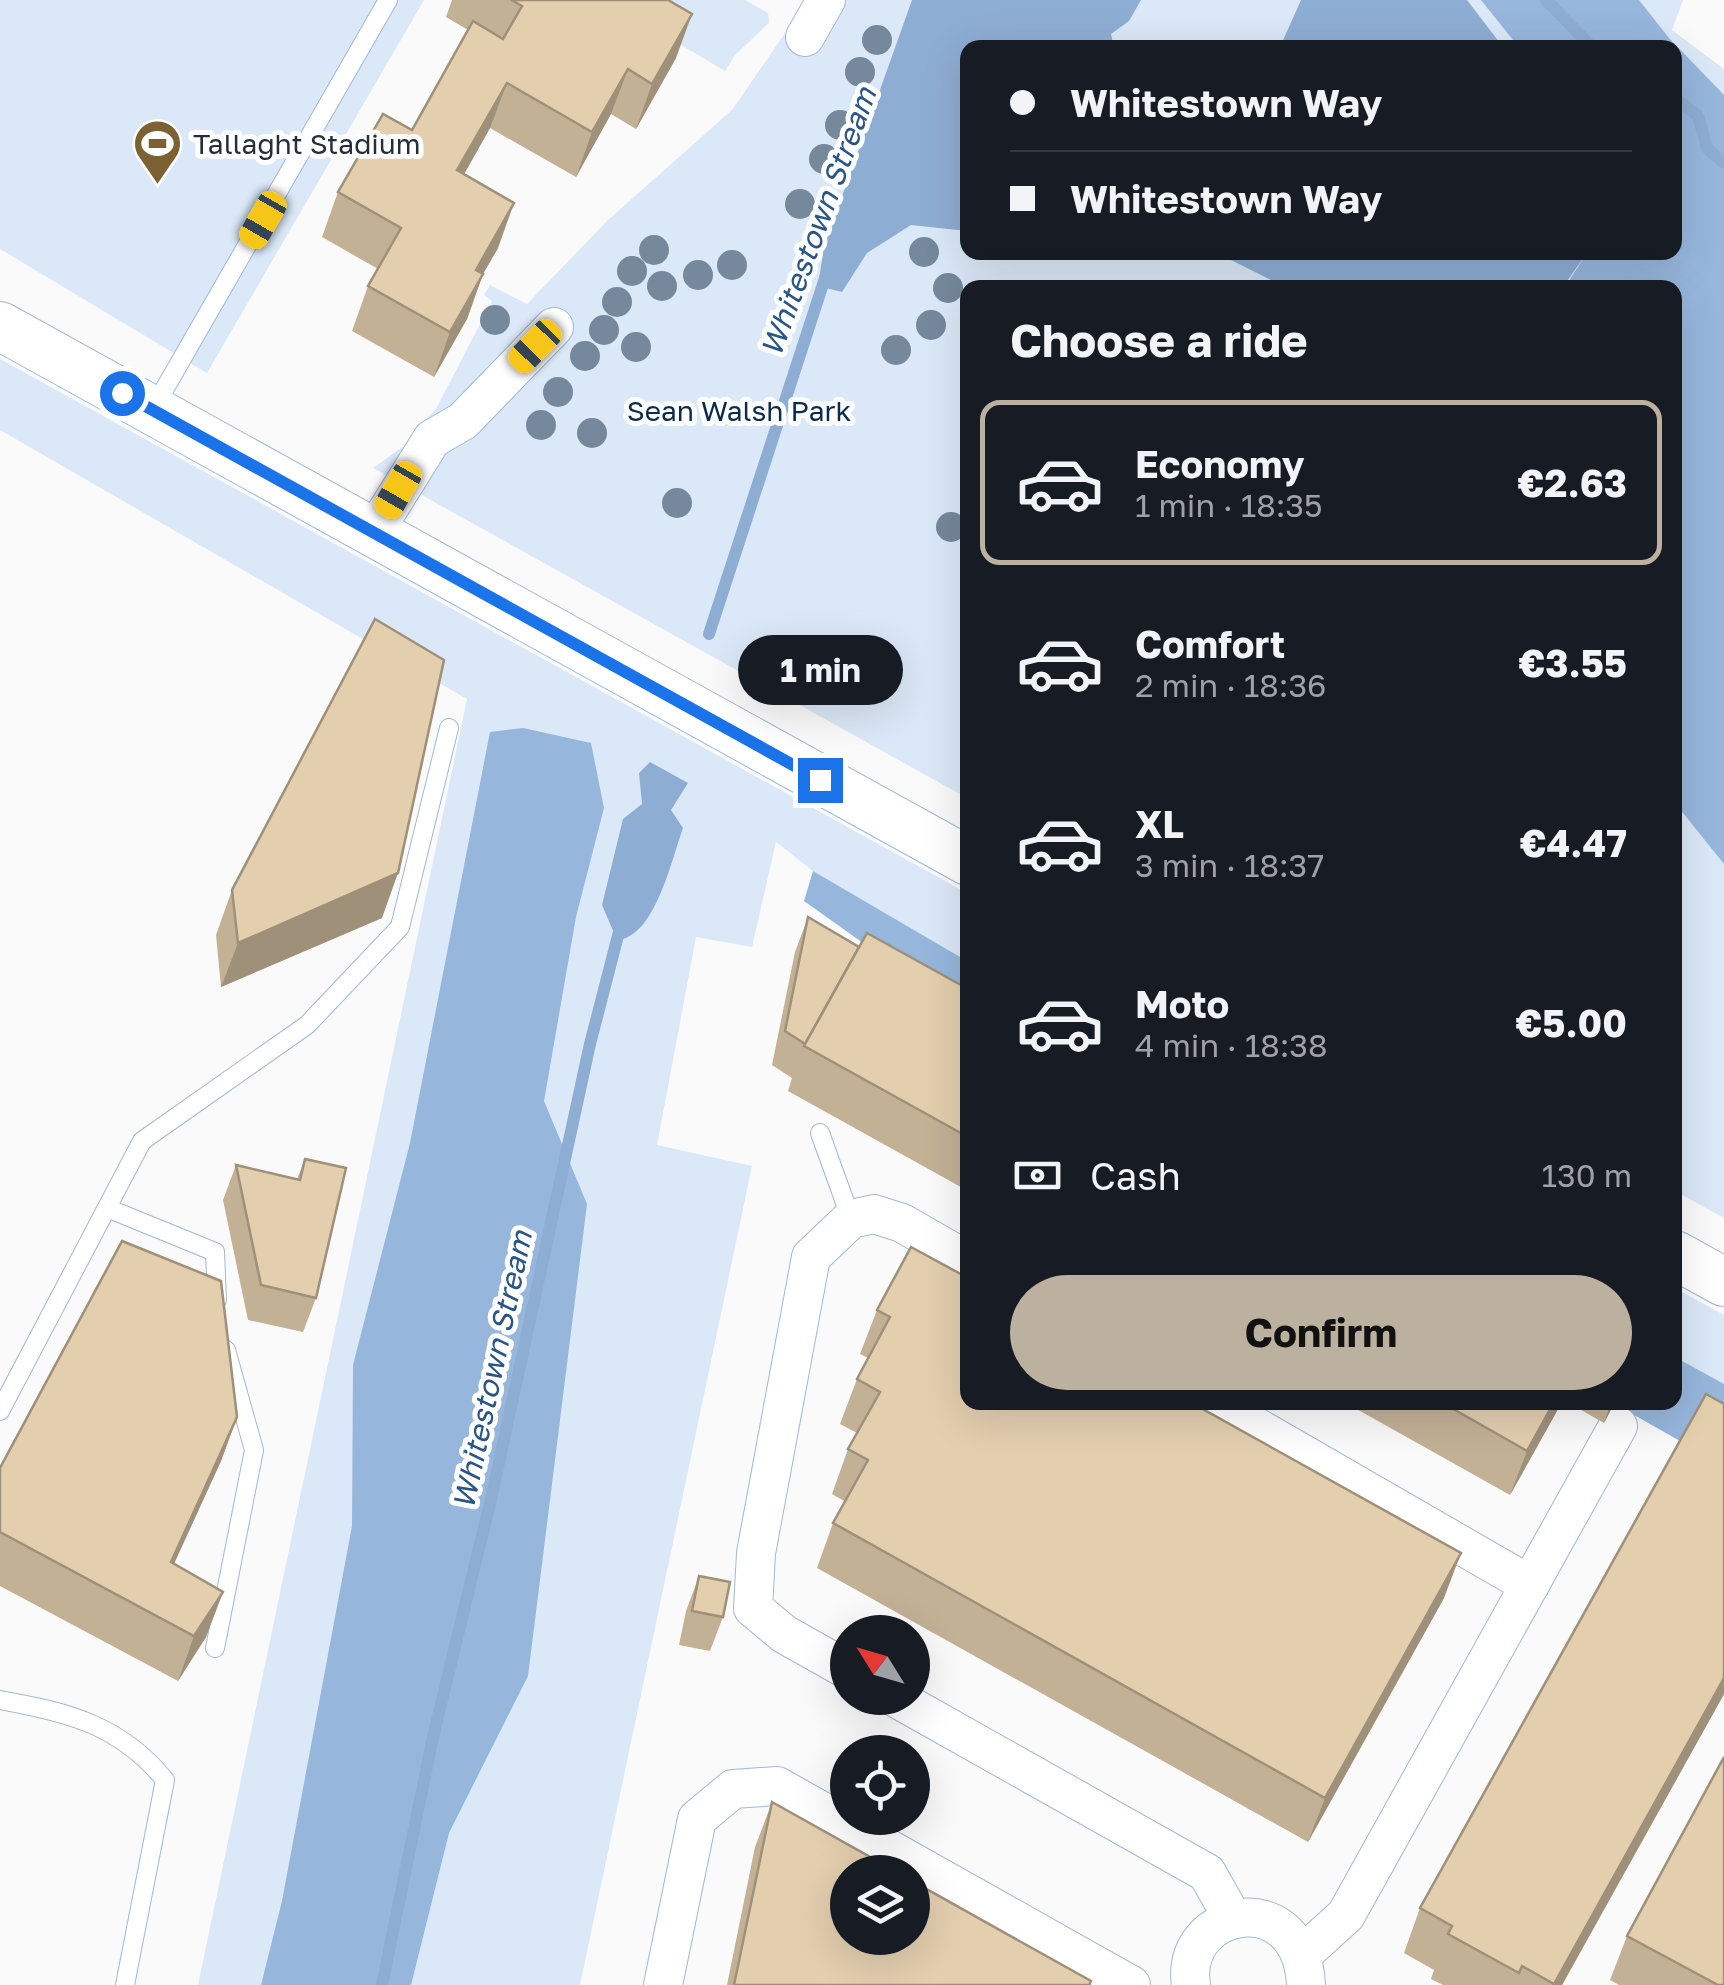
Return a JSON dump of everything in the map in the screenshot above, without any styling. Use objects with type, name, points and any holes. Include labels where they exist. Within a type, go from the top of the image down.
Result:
[{"type":"street","points":[[805,37],[826,0]]},
{"type":"street","points":[[0,326],[960,857]]},
{"type":"street","points":[[374,532],[423,434],[463,421],[554,327]]},
{"type":"street","points":[[830,1660],[784,1634],[753,1608],[756,1553],[811,1257],[851,1219],[874,1214],[902,1223],[960,1256]]},
{"type":"street","points":[[1682,1259],[1724,1282]]},
{"type":"street","points":[[1227,1410],[1530,1585]]},
{"type":"street","points":[[1304,1970],[1346,1915],[1618,1426]]},
{"type":"street","points":[[926,1715],[1208,1873],[1233,1919]]},
{"type":"street","points":[[663,1985],[697,1819],[733,1789],[777,1786],[1131,1985]]},
{"type":"street","points":[[1191,1985],[1192,1956],[1202,1940],[1233,1919],[1267,1920],[1294,1940],[1304,1970]]},
{"type":"lane","points":[[153,410],[388,0]]},
{"type":"lane","points":[[0,1412],[142,1141],[308,1025],[400,927],[450,728]]},
{"type":"lane","points":[[820,1133],[851,1219]]},
{"type":"lane","points":[[107,1208],[215,1252],[218,1317]]},
{"type":"lane","points":[[215,1648],[254,1450],[222,1336]]},
{"type":"lane","points":[[0,1700],[60,1710],[120,1736],[146,1756],[166,1780],[125,1985]]},
{"type":"green space","name":"Tallaght Stadium","points":[[0,0],[424,0],[207,373],[0,249]]},
{"type":"green space","points":[[605,0],[745,0],[768,13],[769,23],[735,55],[725,71]]},
{"type":"green space","name":"Sean Walsh Park","points":[[808,0],[1683,0],[1672,30],[1724,69],[1724,1218],[1682,1195],[1682,280],[960,280],[960,794],[373,468],[408,443],[436,409],[492,301],[484,295],[490,285],[527,304],[608,220],[732,110]]},
{"type":"green space","points":[[0,359],[960,889],[960,957],[813,871],[776,842],[752,947],[696,937],[657,1145],[752,1166],[580,1985],[198,1985],[467,699],[0,430]]},
{"type":"green space","points":[[1682,1292],[1724,1315],[1724,1384],[1682,1361]]},
{"type":"shaded area","points":[[912,0],[1141,0],[1129,21],[1111,34],[1112,40],[960,40],[960,230],[911,225],[867,253],[842,292],[818,286],[824,247]]},
{"type":"shaded area","points":[[1301,0],[1467,0],[1498,40],[1283,40]]},
{"type":"shaded area","points":[[1481,0],[1639,0],[1671,40],[1513,40]]},
{"type":"shaded area","points":[[1682,51],[1724,95],[1724,864],[1682,812],[1682,280],[1570,280],[1582,260],[1682,260]]},
{"type":"shaded area","points":[[1231,260],[1582,260],[1568,280],[1271,280]]},
{"type":"shaded area","points":[[523,728],[591,743],[604,808],[576,917],[544,1101],[587,1204],[528,1676],[449,1833],[411,1985],[261,1985],[282,1901],[352,1526],[353,1365],[410,1143],[490,732]]},
{"type":"shaded area","points":[[650,762],[688,783],[671,810],[683,828],[652,912],[630,936],[617,940],[602,905],[623,819],[642,804],[639,773]]},
{"type":"shaded area","points":[[813,871],[960,957],[960,1012],[804,901]]},
{"type":"shaded area","points":[[1682,1361],[1724,1384],[1724,1466],[1625,1410],[1682,1410]]},
{"type":"building","points":[[511,0],[668,0],[692,14],[652,84],[628,69],[592,132],[507,83],[457,170],[514,203],[476,270],[483,274],[450,332],[368,286],[401,228],[338,192],[383,114],[412,130],[473,21],[503,39],[522,6]]},
{"type":"building","points":[[375,619],[444,660],[398,873],[238,943],[232,890]]},
{"type":"building","points":[[808,917],[859,947],[805,1044],[785,1031]]},
{"type":"building","points":[[867,933],[960,985],[960,1133],[804,1046]]},
{"type":"building","points":[[305,1159],[346,1168],[316,1298],[261,1285],[236,1165],[300,1180]]},
{"type":"building","points":[[122,1241],[221,1281],[237,1417],[171,1562],[223,1592],[194,1636],[0,1532],[0,1468]]},
{"type":"building","points":[[911,1247],[960,1274],[960,1410],[1204,1410],[1461,1553],[1325,1798],[833,1523],[868,1460],[848,1449],[880,1392],[857,1379],[890,1317],[877,1310]]},
{"type":"building","points":[[1706,1394],[1724,1404],[1724,1678],[1554,1984],[1522,1966],[1519,1973],[1448,1934],[1452,1926],[1420,1908]]},
{"type":"building","points":[[1455,1410],[1550,1410],[1527,1451]]},
{"type":"building","points":[[699,1576],[730,1582],[723,1617],[692,1611]]},
{"type":"building","points":[[1724,1757],[1724,1985],[1718,1985],[1627,1936]]},
{"type":"building","points":[[772,1802],[867,1855],[830,1855],[830,1955],[930,1955],[930,1891],[1091,1981],[1089,1985],[734,1985]]},
{"type":"waterway","points":[[1546,0],[1585,40]]},
{"type":"waterway","points":[[1682,103],[1698,116],[1707,148],[1724,163]]},
{"type":"waterway","name":"Whitestown Stream","points":[[709,634],[826,275]]},
{"type":"waterway","name":"Whitestown Stream","points":[[382,1985],[433,1737],[491,1499],[590,1044],[621,924]]},
{"type":"place","name":"Tallaght Stadium","points":[[158,186]]},
{"type":"route","points":[[122,393],[820,780]]}]
